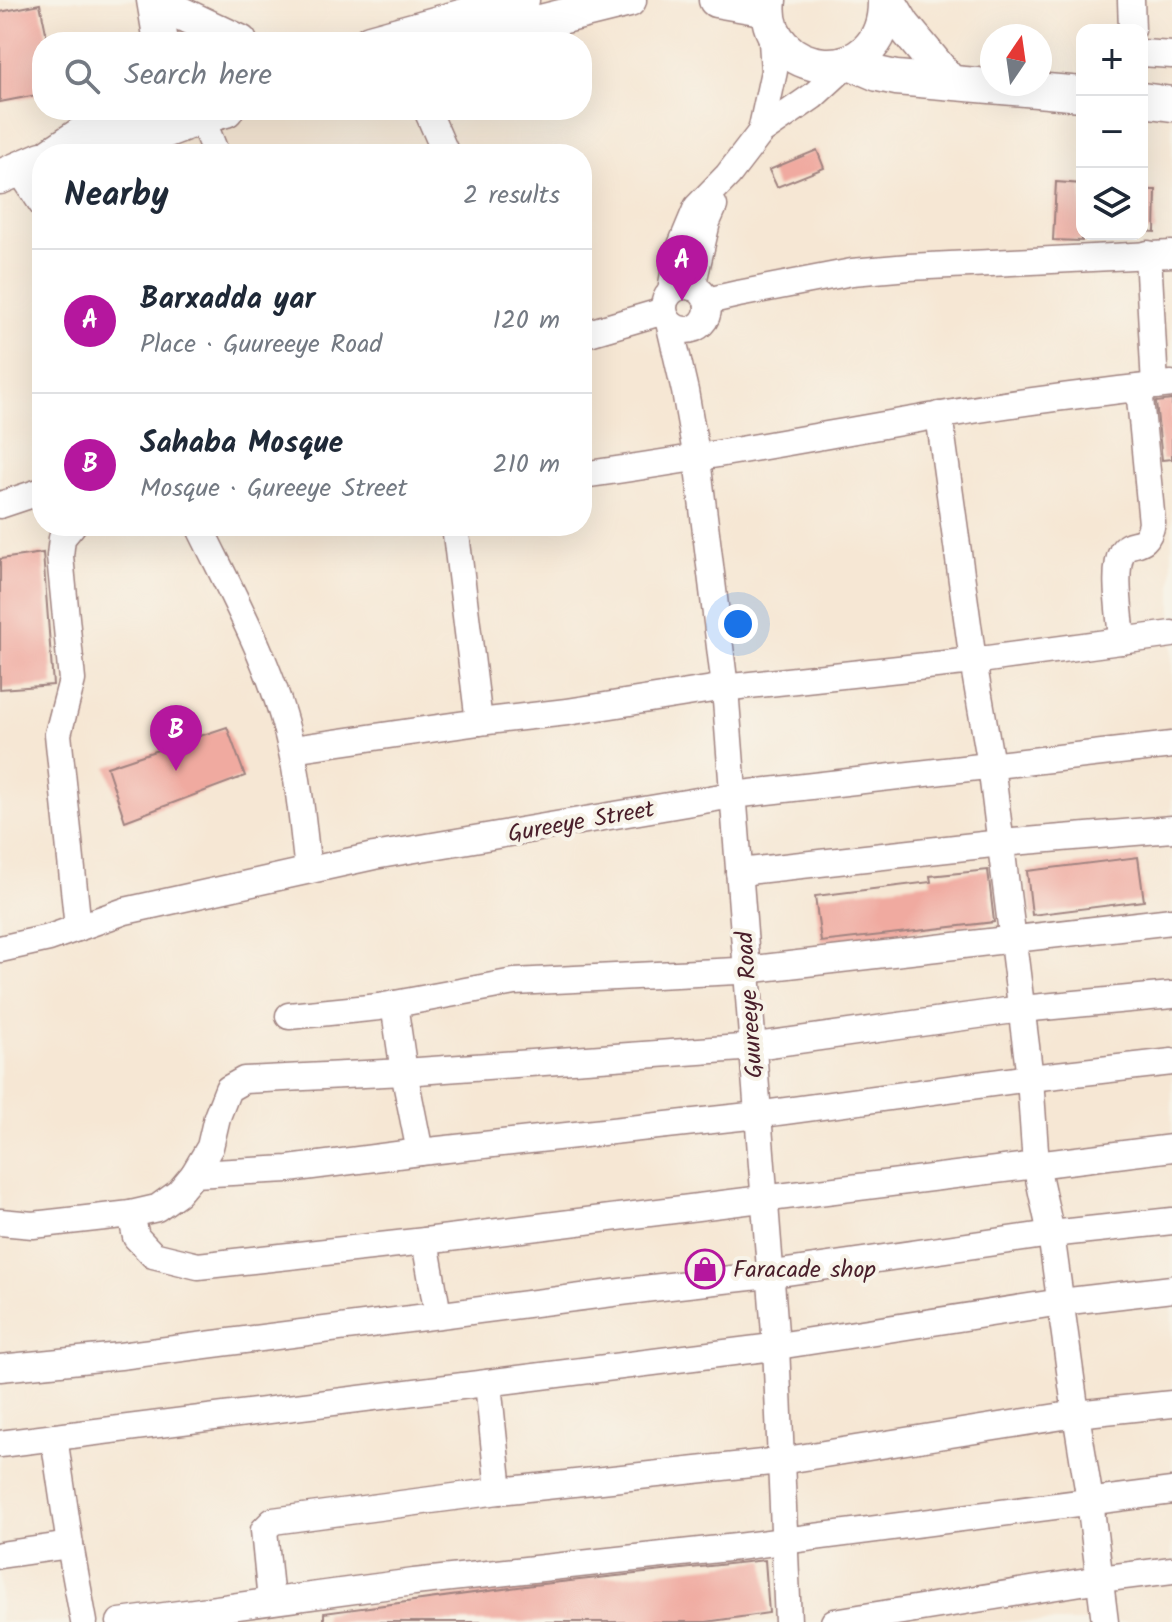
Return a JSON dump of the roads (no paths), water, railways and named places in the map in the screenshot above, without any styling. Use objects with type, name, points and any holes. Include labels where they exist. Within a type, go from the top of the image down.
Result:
[{"type":"main road","points":[[409,32],[522,0]]},
{"type":"main road","points":[[455,20],[629,0]]},
{"type":"main road","points":[[716,0],[769,11],[779,41],[793,55],[808,63],[826,66],[850,62],[862,55],[879,36],[887,0]]},
{"type":"main road","points":[[887,0],[903,25],[950,82]]},
{"type":"main road","points":[[158,2],[160,32]]},
{"type":"main road","points":[[158,2],[216,32]]},
{"type":"main road","points":[[850,62],[896,78],[1076,93]]},
{"type":"main road","points":[[1148,101],[1172,104]]},
{"type":"main road","points":[[67,144],[92,127],[111,120]]},
{"type":"main road","points":[[131,144],[197,120]]},
{"type":"street","points":[[1131,0],[1132,24]]},
{"type":"street","points":[[158,2],[189,32]]},
{"type":"street","points":[[761,132],[774,71],[769,11]]},
{"type":"street","points":[[1148,53],[1172,55]]},
{"type":"street","points":[[685,391],[684,305],[707,222],[728,175],[761,132],[813,96],[850,62]]},
{"type":"street","points":[[213,120],[215,144]]},
{"type":"street","points":[[431,120],[442,144]]},
{"type":"street","points":[[20,168],[32,188]]},
{"type":"street","points":[[592,332],[684,305],[852,272],[1160,254],[1155,386],[1160,474],[1149,536],[1142,543],[1127,547],[1117,570],[1122,641]]},
{"type":"street","name":"Guureeye Road","points":[[684,305],[685,391],[697,459],[725,688],[776,1346],[788,1622]]},
{"type":"street","points":[[592,474],[697,459],[939,415],[1155,386]]},
{"type":"street","points":[[939,415],[973,661],[991,765],[1030,1078],[1036,1165],[1051,1234],[1105,1622]]},
{"type":"street","points":[[0,505],[32,494]]},
{"type":"street","points":[[64,536],[60,556],[72,680],[58,734],[78,928]]},
{"type":"street","points":[[204,536],[266,666],[292,749],[308,870]]},
{"type":"street","points":[[456,536],[479,722]]},
{"type":"street","points":[[292,749],[725,688],[973,661],[1172,634]]},
{"type":"street","name":"Gureeye Street","points":[[0,949],[49,938],[125,911],[374,856],[733,795],[1172,745]]},
{"type":"street","points":[[739,872],[1001,843],[1172,829]]},
{"type":"street","points":[[289,1016],[394,1004],[514,982],[747,970],[1172,921]]},
{"type":"street","points":[[0,1222],[33,1225],[131,1214],[157,1208],[178,1193],[194,1174],[210,1147],[228,1089],[244,1080],[404,1072],[752,1046],[1021,1009],[1172,995]]},
{"type":"street","points":[[394,1004],[420,1152]]},
{"type":"street","points":[[194,1174],[289,1169],[758,1115],[1172,1062]]},
{"type":"street","points":[[131,1214],[136,1237],[153,1255],[198,1266],[764,1200],[1172,1148]]},
{"type":"street","points":[[0,1368],[120,1356],[770,1274],[1051,1234],[1172,1221]]},
{"type":"street","points":[[425,1241],[438,1315]]},
{"type":"street","points":[[2,1436],[54,1437],[488,1383],[776,1346],[1061,1302],[1172,1289]]},
{"type":"street","points":[[488,1383],[499,1491]]},
{"type":"street","points":[[271,1601],[264,1530],[273,1521],[499,1491],[780,1461],[1076,1414],[1172,1404]]},
{"type":"street","points":[[54,1437],[84,1622]]},
{"type":"street","points":[[120,1622],[414,1582],[786,1541],[1172,1491]]},
{"type":"street","points":[[0,1555],[70,1545]]},
{"type":"street","points":[[834,1622],[1172,1570]]},
{"type":"place","name":"Barxadda yar","points":[[682,301]]},
{"type":"place","name":"Sahaba Mosque","points":[[176,771]]},
{"type":"place","name":"Faracade shop","points":[[705,1269]]}]
